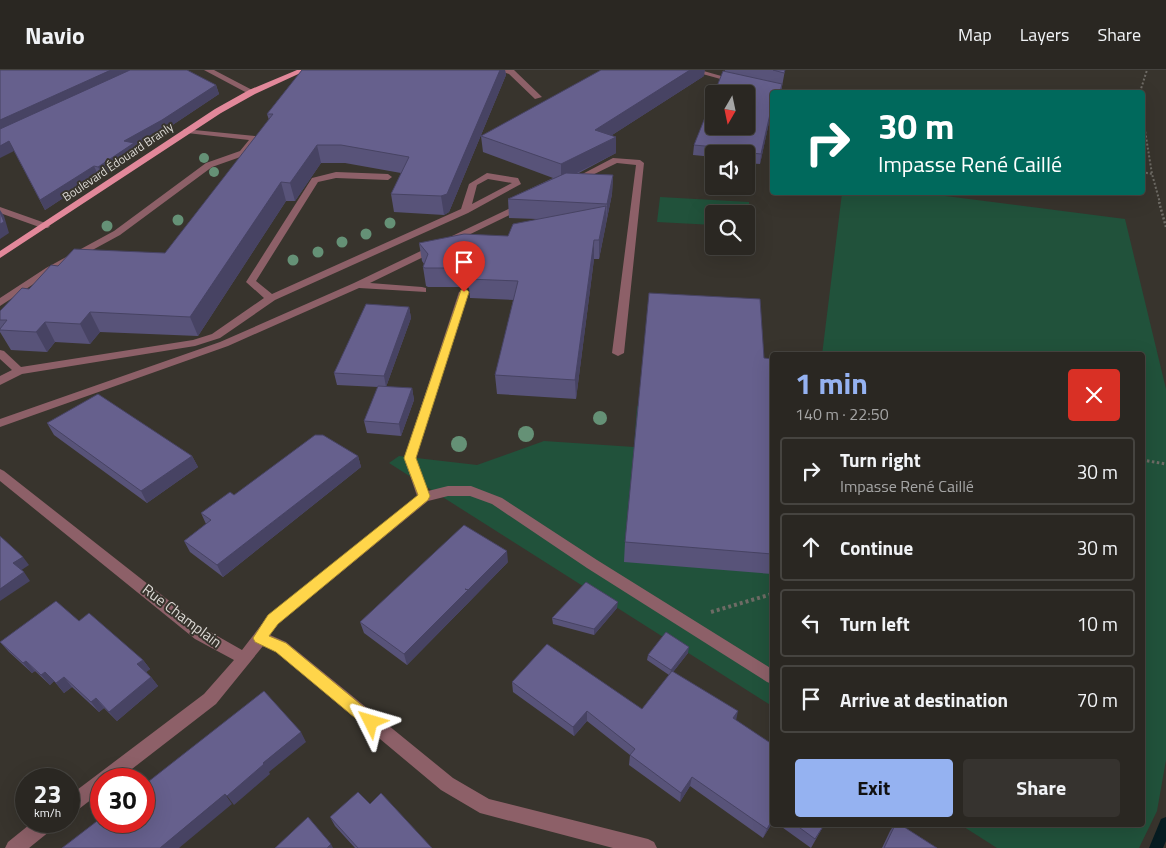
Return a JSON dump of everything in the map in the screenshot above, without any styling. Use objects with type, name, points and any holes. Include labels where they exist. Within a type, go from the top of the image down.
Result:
[{"type":"main road","name":"Boulevard Édouard Branly","points":[[0,255],[187,130],[252,92],[303,70]]},
{"type":"street","points":[[208,70],[252,92]]},
{"type":"street","points":[[501,70],[511,72],[538,97]]},
{"type":"street","points":[[692,70],[747,84]]},
{"type":"street","points":[[756,86],[775,90]]},
{"type":"street","points":[[0,303],[49,270],[117,233],[209,165],[243,153],[255,138],[187,130]]},
{"type":"street","points":[[562,186],[616,160],[640,163],[618,353]]},
{"type":"street","points":[[271,298],[251,282],[315,180],[336,175],[388,176]]},
{"type":"street","points":[[0,381],[19,370],[195,343],[216,336],[271,298],[465,211],[518,184],[516,180],[487,176],[473,184],[465,211]]},
{"type":"street","points":[[0,423],[224,344],[358,286],[536,199]]},
{"type":"street","points":[[0,210],[45,226]]},
{"type":"street","points":[[358,286],[422,290]]},
{"type":"street","points":[[424,496],[410,458],[464,292]]},
{"type":"street","points":[[0,352],[19,370]]},
{"type":"street","name":"Rue Champlain","points":[[0,474],[200,634],[226,650],[244,658]]},
{"type":"street","points":[[119,768],[210,699],[273,620],[424,496],[448,491],[471,491],[497,501],[592,564],[770,676]]},
{"type":"street","points":[[260,638],[281,647],[447,784],[486,807],[648,848]]},
{"type":"street","points":[[14,848],[33,833]]},
{"type":"path","points":[[1141,90],[1147,70]]},
{"type":"path","points":[[1145,131],[1152,174],[1166,227]]},
{"type":"path","points":[[1145,173],[1152,174]]},
{"type":"path","points":[[1145,460],[1166,464]]},
{"type":"path","points":[[697,630],[707,613],[770,595]]},
{"type":"green space","points":[[842,195],[938,195],[1125,219],[1166,389],[1166,760],[1157,811],[1139,848],[997,848],[964,827],[1145,827],[1145,352],[822,352]]},
{"type":"green space","points":[[660,197],[749,202],[749,205],[705,205],[705,225],[657,222]]},
{"type":"green space","points":[[637,406],[770,415],[770,705],[389,463],[399,456],[477,465],[544,441],[634,447]]},
{"type":"building","points":[[0,70],[111,70],[0,120]]},
{"type":"building","points":[[130,70],[187,70],[216,85],[162,120],[124,141],[134,143],[98,167],[94,166],[40,200],[9,141],[0,146],[0,129]]},
{"type":"building","points":[[302,70],[500,70],[447,194],[441,196],[391,194],[409,157],[341,145],[317,145],[290,183],[281,182],[190,317],[90,312],[80,324],[45,322],[36,332],[0,330],[7,320],[0,320],[0,311],[22,288],[29,289],[51,265],[58,266],[74,249],[165,253],[273,114],[267,114]]},
{"type":"building","points":[[601,70],[690,70],[595,130],[616,137],[561,164],[481,136]]},
{"type":"building","points":[[773,70],[785,70],[784,73]]},
{"type":"building","points":[[723,71],[782,84],[780,90],[770,90],[770,114],[761,154],[755,153],[755,145],[694,145],[705,118],[705,135],[755,135],[755,85],[718,85]]},
{"type":"building","points":[[566,173],[613,175],[607,204],[508,199]]},
{"type":"building","points":[[606,206],[599,240],[594,240],[575,380],[495,375],[518,281],[468,279],[470,270],[463,268],[425,268],[423,267],[428,254],[419,243],[464,234],[508,236],[513,224]]},
{"type":"building","points":[[0,212],[4,222],[0,224]]},
{"type":"building","points":[[649,293],[760,299],[764,358],[770,359],[770,554],[625,542]]},
{"type":"building","points":[[366,304],[409,307],[384,376],[334,373]]},
{"type":"building","points":[[378,386],[412,388],[399,424],[364,421]]},
{"type":"building","points":[[98,394],[192,456],[141,491],[47,423]]},
{"type":"building","points":[[315,435],[323,435],[358,456],[217,565],[184,541],[211,520],[201,513],[230,492],[234,495]]},
{"type":"building","points":[[464,525],[507,551],[404,654],[360,622]]},
{"type":"building","points":[[0,536],[23,557],[13,563],[24,572],[0,589]]},
{"type":"building","points":[[586,582],[618,602],[594,629],[552,618]]},
{"type":"building","points":[[56,601],[79,621],[89,613],[143,660],[137,664],[151,677],[109,712],[96,698],[91,702],[64,677],[56,683],[45,672],[41,675],[26,661],[23,663],[0,642]]},
{"type":"building","points":[[666,632],[689,647],[671,670],[648,655]]},
{"type":"building","points":[[547,644],[642,709],[672,671],[738,711],[733,718],[770,743],[770,824],[767,829],[692,777],[681,793],[630,755],[635,749],[587,711],[573,727],[512,682]]},
{"type":"building","points":[[264,691],[301,732],[227,796],[225,794],[160,848],[62,848],[90,826],[90,833],[155,833],[155,776]]},
{"type":"building","points":[[358,792],[370,804],[381,793],[432,848],[358,848],[330,817]]},
{"type":"building","points":[[308,817],[331,844],[327,848],[275,848]]},
{"type":"building","points":[[799,827],[823,827],[815,839]]},
{"type":"building","points":[[894,827],[904,827],[937,848],[884,848]]},
{"type":"waterway","points":[[1156,848],[1166,824]]},
{"type":"route","points":[[371,722],[281,647],[260,638],[273,620],[424,496],[410,458],[464,292]]}]
